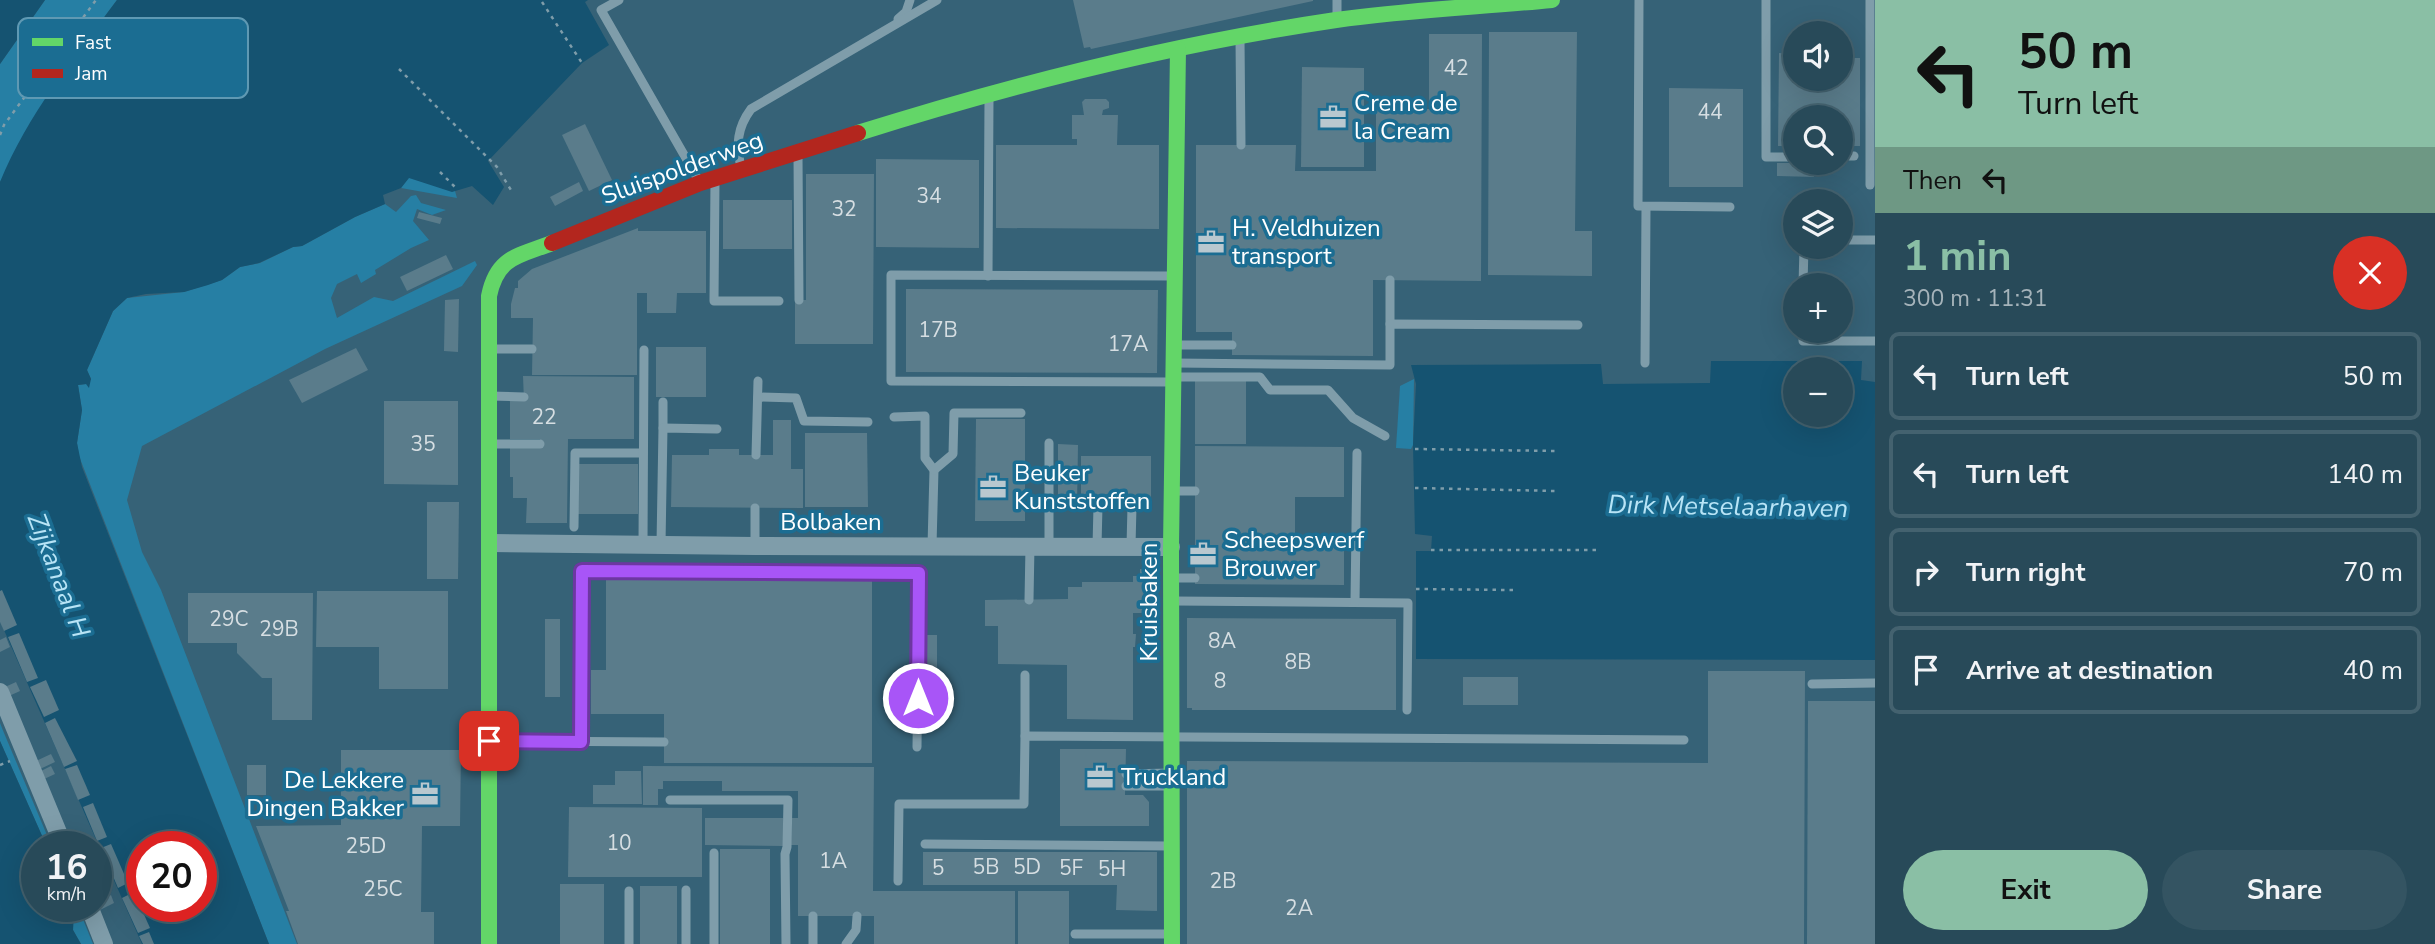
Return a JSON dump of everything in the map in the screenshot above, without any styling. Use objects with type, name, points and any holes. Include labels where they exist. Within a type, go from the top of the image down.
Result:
[{"type":"street","name":"Sluispolderweg","points":[[489,944],[489,296],[492,280],[506,261],[707,180],[989,94],[1178,49],[1337,20],[1552,0]]},
{"type":"street","name":"Kruisbaken","points":[[1172,939],[1171,547],[1178,49]]},
{"type":"street","name":"Bolbaken","points":[[491,543],[1171,547]]},
{"type":"street","points":[[0,692],[57,831]]},
{"type":"street","points":[[95,922],[104,944]]},
{"type":"lane","points":[[619,0],[601,10],[707,180],[714,301],[779,301]]},
{"type":"lane","points":[[892,25],[906,12],[910,0]]},
{"type":"lane","points":[[741,169],[737,151],[738,134],[742,121],[751,108],[936,0]]},
{"type":"lane","points":[[1337,0],[1337,20]]},
{"type":"lane","points":[[1639,0],[1638,206],[1730,207]]},
{"type":"lane","points":[[1766,0],[1766,157],[1783,157]]},
{"type":"lane","points":[[1870,0],[1870,185]]},
{"type":"lane","points":[[1240,38],[1241,145]]},
{"type":"lane","points":[[988,276],[989,94]]},
{"type":"lane","points":[[798,151],[799,300]]},
{"type":"lane","points":[[1645,363],[1646,206]]},
{"type":"lane","points":[[1853,240],[1875,240]]},
{"type":"lane","points":[[1175,276],[891,275],[891,381],[1390,365],[1390,280]]},
{"type":"lane","points":[[1390,324],[1578,326]]},
{"type":"lane","points":[[1853,341],[1875,341]]},
{"type":"lane","points":[[1174,345],[1232,345]]},
{"type":"lane","points":[[489,349],[532,349]]},
{"type":"lane","points":[[644,349],[643,453],[652,544]]},
{"type":"lane","points":[[1173,374],[1260,377],[1270,390],[1328,390],[1353,418],[1385,436]]},
{"type":"lane","points":[[757,455],[758,381]]},
{"type":"lane","points":[[489,396],[524,397]]},
{"type":"lane","points":[[758,397],[796,398],[804,421],[868,422]]},
{"type":"lane","points":[[652,544],[663,402]]},
{"type":"lane","points":[[934,470],[953,454],[954,413],[1021,413]]},
{"type":"lane","points":[[894,416],[925,416],[925,458],[934,470],[932,547]]},
{"type":"lane","points":[[663,428],[717,429]]},
{"type":"lane","points":[[1049,443],[1049,546]]},
{"type":"lane","points":[[490,444],[540,444]]},
{"type":"lane","points":[[574,527],[575,453],[643,453]]},
{"type":"lane","points":[[1356,602],[1357,453]]},
{"type":"lane","points":[[1172,491],[1195,491]]},
{"type":"lane","points":[[1097,546],[1098,506]]},
{"type":"lane","points":[[1131,546],[1132,506]]},
{"type":"lane","points":[[755,508],[755,546]]},
{"type":"lane","points":[[1029,600],[1030,546]]},
{"type":"lane","points":[[581,742],[582,571],[919,573],[917,747]]},
{"type":"lane","points":[[1172,578],[1195,578]]},
{"type":"lane","points":[[1172,601],[1408,603],[1407,710]]},
{"type":"lane","points":[[898,881],[899,804],[1024,804],[1025,675]]},
{"type":"lane","points":[[1812,684],[1875,683]]},
{"type":"lane","points":[[1025,736],[1684,740]]},
{"type":"lane","points":[[489,741],[664,742]]},
{"type":"lane","points":[[1126,774],[1172,780]]},
{"type":"lane","points":[[1126,786],[1172,780]]},
{"type":"lane","points":[[670,800],[788,800],[785,854],[786,944]]},
{"type":"lane","points":[[925,844],[1172,846]]},
{"type":"lane","points":[[714,853],[714,944]]},
{"type":"lane","points":[[685,890],[686,944]]},
{"type":"lane","points":[[628,891],[629,944]]},
{"type":"lane","points":[[813,916],[813,944]]},
{"type":"lane","points":[[846,944],[856,930],[856,916]]},
{"type":"lane","points":[[1075,934],[1172,939]]},
{"type":"path","points":[[83,18],[96,0]]},
{"type":"path","points":[[542,2],[582,63]]},
{"type":"path","points":[[399,69],[497,167],[511,190]]},
{"type":"path","points":[[0,135],[24,98]]},
{"type":"path","points":[[440,172],[458,190]]},
{"type":"path","points":[[1415,449],[1556,451]]},
{"type":"path","points":[[1415,488],[1555,491]]},
{"type":"path","points":[[1432,550],[1598,550]]},
{"type":"path","points":[[1416,589],[1513,590]]},
{"type":"path","points":[[0,765],[10,761]]},
{"type":"shaded area","points":[[45,0],[117,0],[104,18],[32,18]]},
{"type":"shaded area","points":[[18,38],[18,98],[46,98],[0,182],[0,64]]},
{"type":"shaded area","points":[[409,177],[455,191],[457,198],[401,188]]},
{"type":"shaded area","points":[[416,195],[421,203],[446,210],[432,215],[417,209],[413,221],[429,240],[375,270],[376,274],[361,283],[357,274],[337,284],[331,298],[337,318],[374,297],[393,301],[475,261],[477,265],[462,286],[325,349],[142,446],[127,500],[142,552],[161,590],[297,944],[269,944],[79,456],[77,443],[82,410],[78,385],[86,384],[91,379],[87,370],[113,311],[127,298],[184,292],[222,280],[240,267],[260,263],[293,247],[302,246],[385,204],[396,212],[411,196]]},
{"type":"shaded area","points":[[1414,379],[1413,445],[1411,449],[1396,448],[1400,386]]},
{"type":"shaded area","points":[[0,723],[45,831],[40,831],[0,741]]},
{"type":"shaded area","points":[[73,922],[84,922],[93,944],[81,944],[73,930]]},
{"type":"water","points":[[0,0],[45,0],[32,18],[18,18],[18,38],[0,64]]},
{"type":"water","name":"Zijkanaal H","points":[[117,0],[588,0],[585,2],[609,45],[582,63],[488,161],[504,187],[493,205],[472,186],[452,192],[409,178],[401,188],[383,195],[385,204],[302,246],[293,247],[259,263],[240,267],[222,280],[208,285],[184,292],[127,298],[113,311],[87,370],[91,379],[89,388],[86,384],[78,385],[82,410],[77,443],[82,467],[269,944],[142,944],[132,922],[217,922],[217,831],[126,831],[126,908],[112,876],[112,831],[92,831],[0,621],[0,182],[24,133],[46,98],[248,98],[248,18],[103,18]]},
{"type":"water","name":"Dirk Metselaarhaven","points":[[1711,361],[1783,361],[1783,427],[1853,427],[1853,361],[1862,361],[1861,380],[1875,382],[1875,660],[1416,659],[1416,551],[1431,551],[1432,536],[1415,534],[1413,445],[1416,384],[1411,365],[1601,364],[1603,384],[1710,383]]},
{"type":"water","points":[[0,741],[40,831],[21,831],[21,922],[73,922],[73,930],[81,944],[0,944]]},
{"type":"building","points":[[1073,0],[1313,1],[1091,49],[1084,48]]},
{"type":"building","points":[[1489,32],[1577,32],[1575,231],[1592,231],[1592,276],[1488,275]]},
{"type":"building","points":[[1429,34],[1482,34],[1481,281],[1373,280],[1373,356],[1232,355],[1232,332],[1196,332],[1196,145],[1296,145],[1295,171],[1376,171],[1376,108],[1429,109]]},
{"type":"building","points":[[1779,53],[1783,53],[1783,91],[1853,91],[1853,58],[1860,58],[1860,146],[1853,146],[1853,105],[1783,105],[1783,146],[1778,146]]},
{"type":"building","points":[[1302,67],[1364,68],[1364,167],[1301,167]]},
{"type":"building","points":[[1669,88],[1743,89],[1743,187],[1669,187]]},
{"type":"building","points":[[1085,99],[1106,99],[1109,102],[1109,108],[1103,110],[1102,115],[1118,115],[1117,145],[1159,145],[1159,229],[996,228],[996,145],[1077,145],[1077,139],[1072,139],[1072,115],[1084,115],[1082,102]]},
{"type":"building","points":[[585,124],[612,180],[589,191],[562,135]]},
{"type":"building","points":[[876,159],[979,160],[979,248],[876,247]]},
{"type":"building","points":[[1777,163],[1783,163],[1783,175],[1814,177],[1777,176]]},
{"type":"building","points":[[806,174],[874,174],[873,344],[795,344],[795,300],[806,300]]},
{"type":"building","points":[[579,182],[583,191],[555,206],[550,197]]},
{"type":"building","points":[[723,200],[792,200],[792,249],[723,249]]},
{"type":"building","points":[[419,212],[442,218],[440,224],[417,218]]},
{"type":"building","points":[[638,228],[638,231],[706,231],[706,293],[677,293],[676,313],[647,313],[647,293],[637,293],[637,375],[532,375],[533,318],[511,318],[511,304],[518,281],[532,269]]},
{"type":"building","points":[[446,255],[453,269],[407,291],[400,277]]},
{"type":"building","points":[[906,289],[1158,290],[1157,373],[906,372]]},
{"type":"building","points":[[459,299],[458,352],[444,351],[445,300]]},
{"type":"building","points":[[656,347],[706,347],[706,397],[656,397]]},
{"type":"building","points":[[356,348],[368,370],[302,403],[289,380]]},
{"type":"building","points":[[523,376],[634,377],[634,439],[568,439],[567,523],[526,523],[527,498],[513,498],[510,448],[540,448],[540,439],[510,439],[510,401],[524,401]]},
{"type":"building","points":[[1195,381],[1246,381],[1246,444],[1195,444]]},
{"type":"building","points":[[384,401],[458,401],[458,485],[384,484]]},
{"type":"building","points":[[976,419],[1025,419],[1025,521],[975,521]]},
{"type":"building","points":[[773,420],[791,420],[791,469],[803,469],[803,508],[671,507],[672,455],[709,455],[709,449],[739,449],[739,455],[773,455]]},
{"type":"building","points":[[805,433],[867,433],[868,507],[805,507]]},
{"type":"building","points":[[1058,444],[1078,445],[1077,506],[1058,506]]},
{"type":"building","points":[[1195,446],[1344,447],[1344,497],[1295,497],[1295,535],[1344,535],[1344,585],[1195,584]]},
{"type":"building","points":[[1081,456],[1151,456],[1151,506],[1081,506]]},
{"type":"building","points":[[579,464],[638,464],[638,514],[578,514]]},
{"type":"building","points":[[427,502],[459,502],[458,579],[427,579]]},
{"type":"building","points":[[1140,569],[1146,569],[1157,580],[1157,613],[1133,613],[1133,634],[1136,634],[1133,647],[1133,720],[1067,719],[1067,665],[998,664],[998,626],[985,626],[985,600],[1068,599],[1068,587],[1082,587],[1082,582],[1133,582],[1133,576],[1140,576]]},
{"type":"building","points":[[872,577],[872,763],[664,763],[664,714],[591,714],[591,670],[606,670],[606,578]]},
{"type":"building","points":[[2,590],[17,625],[4,631],[0,622]]},
{"type":"building","points":[[317,591],[448,591],[448,689],[379,689],[379,647],[316,647]]},
{"type":"building","points":[[188,593],[313,593],[312,720],[272,720],[272,678],[262,678],[237,653],[237,643],[188,643]]},
{"type":"building","points":[[1187,618],[1396,619],[1396,710],[1187,708]]},
{"type":"building","points":[[545,619],[560,619],[560,697],[545,697]]},
{"type":"building","points":[[19,633],[38,678],[27,682],[8,637]]},
{"type":"building","points":[[916,635],[937,635],[937,687],[916,687]]},
{"type":"building","points":[[6,637],[10,647],[0,652],[0,640]]},
{"type":"building","points":[[1708,671],[1805,671],[1804,944],[1187,944],[1187,761],[1708,763]]},
{"type":"building","points":[[1463,677],[1518,677],[1518,705],[1463,705]]},
{"type":"building","points":[[46,680],[59,710],[44,717],[30,687]]},
{"type":"building","points":[[16,682],[20,691],[9,696],[5,687]]},
{"type":"building","points":[[1808,701],[1875,701],[1875,944],[1807,944]]},
{"type":"building","points":[[55,718],[77,761],[64,767],[45,723]]},
{"type":"building","points":[[1060,749],[1126,749],[1125,795],[1143,795],[1149,802],[1149,826],[1060,826]]},
{"type":"building","points":[[341,750],[461,750],[460,826],[422,826],[421,912],[434,912],[434,944],[298,944],[286,911],[289,911],[256,826],[341,825]]},
{"type":"building","points":[[51,754],[55,762],[40,769],[36,761]]},
{"type":"building","points":[[77,765],[90,795],[78,800],[65,769]]},
{"type":"building","points":[[247,765],[266,765],[266,795],[247,795]]},
{"type":"building","points":[[51,766],[55,774],[42,780],[39,772]]},
{"type":"building","points":[[643,766],[874,767],[873,891],[1015,891],[1015,944],[874,944],[874,916],[798,916],[798,845],[791,845],[792,818],[798,818],[798,791],[722,791],[722,781],[663,781],[663,789],[658,789],[658,805],[643,805]]},
{"type":"building","points":[[615,771],[641,771],[642,804],[593,804],[593,785],[615,785]]},
{"type":"building","points":[[93,803],[105,831],[93,831],[83,807]]},
{"type":"building","points":[[569,807],[702,808],[702,877],[568,877]]},
{"type":"building","points":[[705,818],[783,818],[783,846],[705,845]]},
{"type":"building","points":[[112,846],[126,878],[126,884],[118,888],[112,874]]},
{"type":"building","points":[[720,849],[770,849],[770,944],[720,944]]},
{"type":"building","points":[[923,852],[1157,852],[1157,911],[1116,910],[1117,885],[923,885]]},
{"type":"building","points":[[560,884],[604,884],[604,944],[560,944]]},
{"type":"building","points":[[640,886],[677,886],[677,944],[640,944]]},
{"type":"building","points":[[1018,891],[1069,891],[1069,944],[1018,944]]},
{"type":"building","points":[[133,922],[147,922],[150,928],[138,933]]},
{"type":"building","points":[[149,932],[154,944],[143,944],[139,936]]},
{"type":"traffic: fast","points":[[858,133],[1035,82],[1215,41],[1336,20],[1552,0]]},
{"type":"traffic: fast","points":[[1172,944],[1171,547],[1178,49]]},
{"type":"traffic: fast","points":[[489,944],[489,296],[498,273],[511,259],[552,243]]},
{"type":"traffic: jam","points":[[552,243],[700,183],[858,133]]},
{"type":"place","name":"Creme de la Cream","points":[[1333,117]]},
{"type":"place","name":"H. Veldhuizen transport","points":[[1211,242]]},
{"type":"place","name":"Beuker Kunststoffen","points":[[993,487]]},
{"type":"place","name":"Scheepswerf Brouwer","points":[[1203,554]]},
{"type":"place","name":"Truckland","points":[[1100,777]]},
{"type":"place","name":"De Lekkere Dingen Bakker","points":[[425,794]]},
{"type":"route","points":[[489,741],[581,742],[582,571],[919,573],[918,698]]}]
